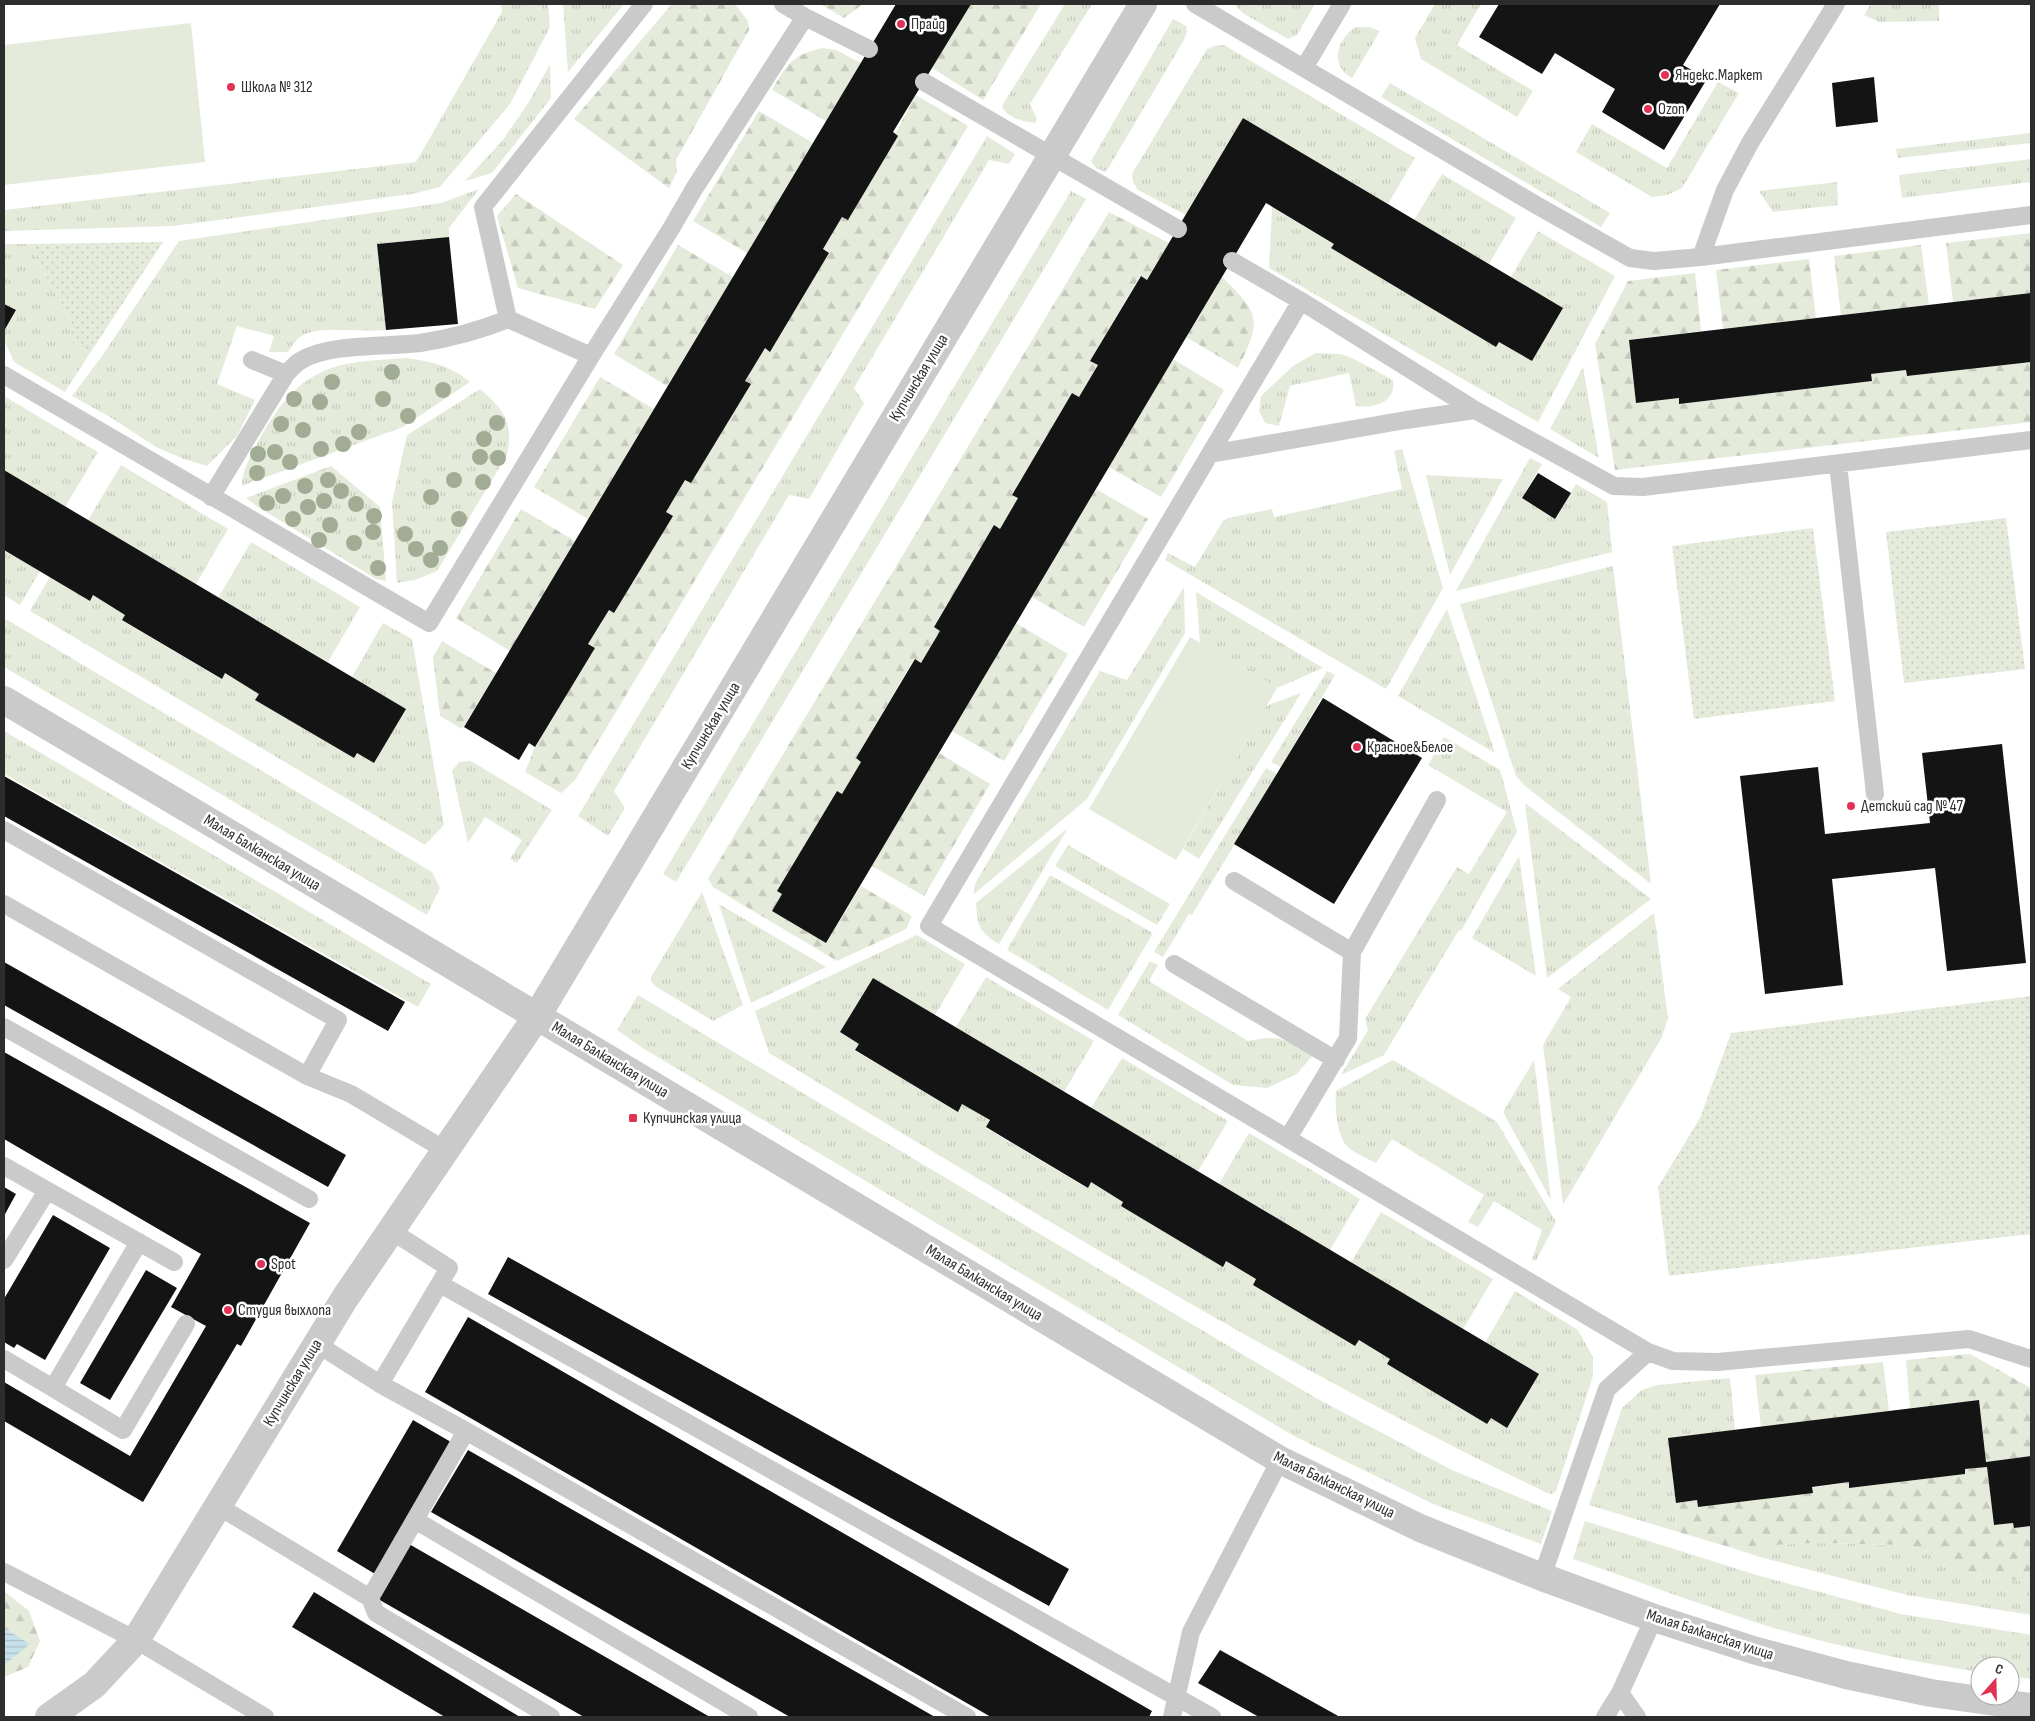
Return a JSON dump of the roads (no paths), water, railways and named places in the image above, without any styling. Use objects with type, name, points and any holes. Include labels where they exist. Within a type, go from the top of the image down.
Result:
[{"type":"street","name":"Купчинская улица","points":[[49,1717],[94,1685],[141,1643],[218,1506],[317,1344],[390,1230],[537,1016],[1143,4]]},
{"type":"street","name":"Малая Балканская улица","points":[[4,700],[1280,1460],[1420,1528],[1542,1577],[1654,1618],[1753,1650],[1846,1675],[1930,1692],[2031,1707]]},
{"type":"lane","points":[[508,319],[483,207],[644,4]]},
{"type":"lane","points":[[783,4],[869,49]]},
{"type":"lane","points":[[1195,4],[1630,258],[1654,261],[1701,256],[2031,215]]},
{"type":"lane","points":[[1304,68],[1342,4]]},
{"type":"lane","points":[[1701,256],[1725,190],[1750,143],[1836,4]]},
{"type":"lane","points":[[4,375],[429,624],[704,173],[805,17]]},
{"type":"lane","points":[[924,82],[1050,157],[1178,229]]},
{"type":"lane","points":[[1232,261],[1475,410],[1614,486],[1643,487],[2031,440]]},
{"type":"lane","points":[[1300,301],[929,926],[1648,1352],[1673,1361],[1717,1362],[1969,1339],[2031,1359]]},
{"type":"lane","points":[[211,497],[286,374],[300,361],[317,354],[343,349],[418,343],[452,337],[479,331],[508,319],[591,356]]},
{"type":"lane","points":[[252,360],[286,374]]},
{"type":"lane","points":[[1210,454],[1475,410]]},
{"type":"lane","points":[[1838,464],[1875,794]]},
{"type":"lane","points":[[1288,1138],[1348,1038],[1352,952],[1438,800]]},
{"type":"lane","points":[[4,830],[338,1020],[306,1076]]},
{"type":"lane","points":[[1234,881],[1352,952]]},
{"type":"lane","points":[[4,904],[306,1076],[351,1094],[445,1150]]},
{"type":"lane","points":[[1174,964],[1336,1060]]},
{"type":"lane","points":[[4,1027],[308,1198]]},
{"type":"lane","points":[[4,1166],[174,1262]]},
{"type":"lane","points":[[4,1260],[47,1190]]},
{"type":"lane","points":[[380,1384],[449,1268],[390,1230]]},
{"type":"lane","points":[[53,1388],[139,1242]]},
{"type":"lane","points":[[440,1284],[1212,1717]]},
{"type":"lane","points":[[4,1359],[123,1430],[186,1324]]},
{"type":"lane","points":[[317,1344],[380,1384],[466,1431],[967,1717]]},
{"type":"lane","points":[[1542,1577],[1608,1389],[1648,1352]]},
{"type":"lane","points":[[370,1598],[466,1431]]},
{"type":"lane","points":[[1172,1717],[1192,1632],[1280,1460]]},
{"type":"lane","points":[[218,1506],[370,1598],[376,1613],[551,1717]]},
{"type":"lane","points":[[414,1520],[749,1717]]},
{"type":"lane","points":[[4,1572],[141,1643],[265,1717]]},
{"type":"lane","points":[[1605,1717],[1620,1693],[1654,1618]]},
{"type":"lane","points":[[1620,1693],[1637,1717]]},
{"type":"water","points":[[4,1628],[30,1644],[4,1665]]},
{"type":"place","name":"Прайд","points":[[901,24]]},
{"type":"place","name":"Яндекс.Маркет","points":[[1665,75]]},
{"type":"place","name":"Школа № 312","points":[[231,87]]},
{"type":"place","name":"Ozon","points":[[1648,109]]},
{"type":"place","name":"Красное&Белое","points":[[1357,747]]},
{"type":"place","name":"Детский сад № 47","points":[[1851,806]]},
{"type":"place","name":"Купчинская улица","points":[[633,1118]]},
{"type":"place","name":"Spot","points":[[261,1264]]},
{"type":"place","name":"Студия выхлопа","points":[[228,1310]]}]
